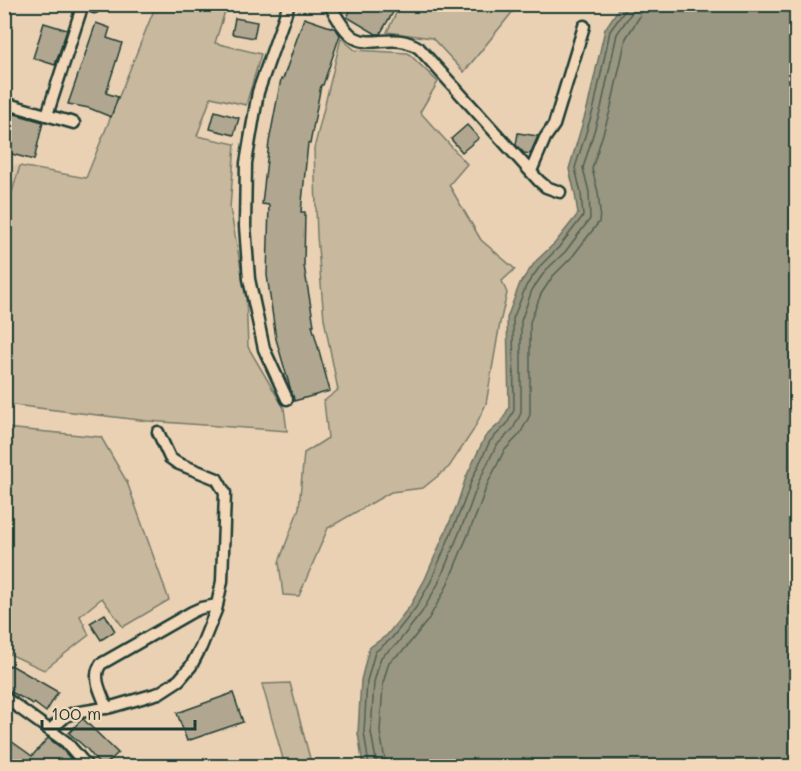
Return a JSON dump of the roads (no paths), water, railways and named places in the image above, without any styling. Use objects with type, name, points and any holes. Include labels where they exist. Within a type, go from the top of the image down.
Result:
[{"type":"street","points":[[287,399],[264,349],[249,279],[245,226],[246,163],[258,92],[289,4]]},
{"type":"street","points":[[329,4],[349,33],[356,39],[364,41],[401,40],[419,48],[452,82],[482,120],[546,187],[560,192]]},
{"type":"street","points":[[47,115],[90,6]]},
{"type":"street","points":[[531,171],[545,138],[554,125],[584,26]]},
{"type":"street","points":[[4,103],[74,123]]},
{"type":"street","points":[[50,730],[66,716],[107,708],[159,693],[178,680],[191,666],[217,606],[222,581],[225,493],[217,479],[170,458],[158,432]]},
{"type":"street","points":[[107,708],[96,676],[96,670],[101,664],[192,612],[217,606]]},
{"type":"street","points":[[4,697],[66,742],[87,766]]},
{"type":"water","points":[[621,5],[796,5],[796,766],[363,766],[358,733],[361,680],[369,648],[387,635],[410,606],[425,579],[457,505],[466,477],[485,437],[502,421],[509,407],[507,318],[520,283],[536,261],[555,243],[578,214],[569,169],[588,105],[605,29]]}]
